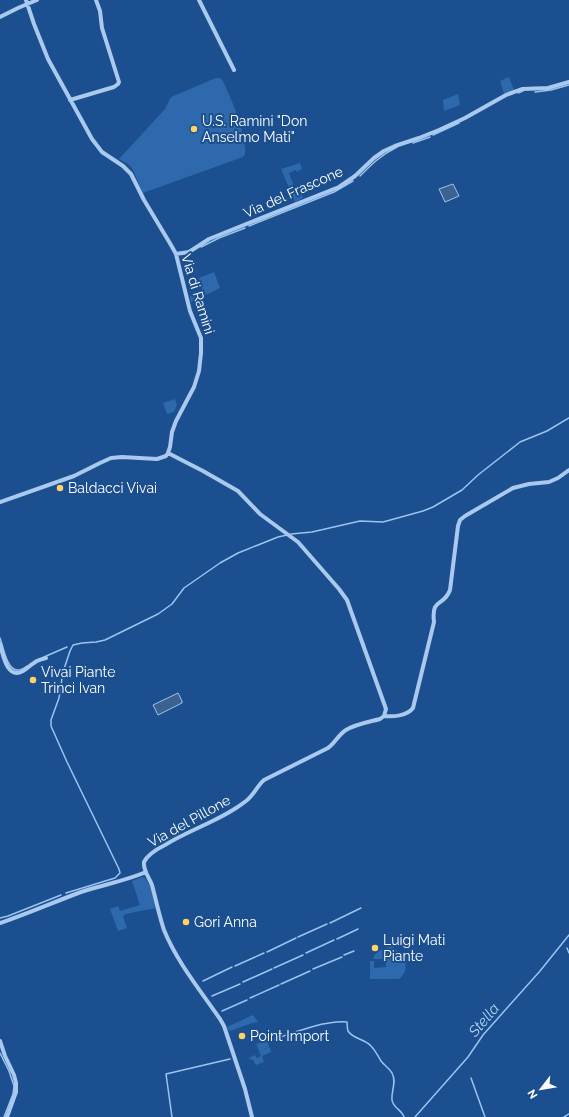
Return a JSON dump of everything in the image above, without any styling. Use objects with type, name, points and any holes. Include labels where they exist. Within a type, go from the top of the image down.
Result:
[{"type":"street","points":[[0,17],[27,2],[37,0]]},
{"type":"street","points":[[70,100],[114,86],[119,82],[102,28],[96,0]]},
{"type":"street","points":[[198,0],[234,70]]},
{"type":"street","name":"Via di Ramini","points":[[27,2],[48,59],[96,145],[105,154],[126,168],[131,174],[141,195],[163,229],[176,254],[190,311],[201,338],[202,353],[199,371],[194,387],[176,421],[172,432],[171,445],[168,453]]},
{"type":"street","name":"Via del Frascone","points":[[176,254],[189,252],[204,242],[219,235],[339,187],[355,176],[374,158],[384,151],[439,130],[465,118],[506,95],[522,89],[548,88],[569,82]]},
{"type":"street","points":[[0,502],[74,476],[111,458],[122,457],[157,459],[164,457],[168,453],[233,487],[260,514],[295,538],[311,555],[347,600],[385,705],[386,711],[384,716]]},
{"type":"street","name":"Via del Pillone","points":[[146,872],[144,862],[153,852],[177,838],[217,819],[242,804],[249,799],[264,780],[332,746],[342,733],[348,729],[380,719],[384,716],[410,712],[413,708],[434,622],[434,609],[436,604],[447,597],[450,590],[460,520],[513,488],[526,484],[549,482],[558,478],[569,470]]},
{"type":"street","points":[[0,644],[8,667],[14,672],[21,672],[35,662],[46,658]]},
{"type":"street","points":[[0,922],[100,886],[131,878],[146,872],[152,886],[165,932],[178,958],[222,1022],[245,1089],[252,1117]]},
{"type":"street","points":[[0,1041],[16,1083],[16,1092],[8,1117]]},
{"type":"shaded area","points":[[509,77],[514,90],[504,94],[500,81]]},
{"type":"shaded area","name":"U.S. Ramini \"Don Anselmo Mati\"","points":[[216,78],[220,78],[223,81],[234,108],[243,136],[245,154],[243,157],[143,193],[132,168],[119,159],[165,109],[171,97]]},
{"type":"shaded area","points":[[458,94],[460,105],[444,111],[443,100]]},
{"type":"shaded area","points":[[300,163],[302,169],[297,172],[296,170],[289,173],[295,189],[299,188],[303,198],[295,202],[281,169]]},
{"type":"shaded area","points":[[453,184],[459,196],[445,202],[439,189]]},
{"type":"shaded area","points":[[214,272],[220,288],[191,302],[190,296],[203,292],[199,278]]},
{"type":"shaded area","points":[[175,399],[177,405],[174,412],[167,414],[163,403]]},
{"type":"shaded area","points":[[178,693],[182,703],[158,715],[153,705]]},
{"type":"shaded area","points":[[142,877],[145,878],[152,889],[156,908],[125,914],[123,917],[127,928],[118,931],[110,909],[118,906],[120,911],[140,905],[132,881]]},
{"type":"shaded area","points":[[391,946],[404,960],[406,967],[403,975],[399,979],[370,979],[370,961],[374,961],[374,968],[386,967],[386,959],[373,959],[375,954]]},
{"type":"shaded area","points":[[253,1015],[258,1022],[230,1031],[227,1028],[227,1027]]},
{"type":"shaded area","points":[[269,1039],[269,1047],[259,1051],[256,1044]]},
{"type":"shaded area","points":[[270,1047],[271,1052],[262,1056],[264,1062],[256,1065],[252,1059],[250,1060],[249,1058],[255,1055],[257,1058],[261,1056],[259,1051]]},
{"type":"waterway","points":[[535,92],[551,90],[569,85]]},
{"type":"waterway","points":[[518,93],[523,91]]},
{"type":"waterway","points":[[433,135],[459,123]]},
{"type":"waterway","points":[[413,143],[430,137]]},
{"type":"waterway","points":[[360,176],[381,157],[397,147]]},
{"type":"waterway","points":[[249,226],[334,192],[353,181]]},
{"type":"waterway","points":[[201,247],[245,228]]},
{"type":"waterway","points":[[291,534],[312,532],[360,521],[383,522],[433,507],[462,490],[478,475],[520,442],[547,431],[569,418]]},
{"type":"waterway","points":[[66,893],[115,878],[120,873],[51,726],[51,720],[59,698],[63,672],[73,645],[105,640],[158,614],[172,604],[184,588],[220,563],[238,553],[278,537],[287,535]]},
{"type":"waterway","points":[[0,638],[11,667],[18,670],[27,666]]},
{"type":"waterway","points":[[44,657],[67,647]]},
{"type":"waterway","points":[[0,918],[61,895]]},
{"type":"waterway","points":[[330,923],[361,908]]},
{"type":"waterway","points":[[298,937],[327,924]]},
{"type":"waterway","points":[[337,939],[358,929]]},
{"type":"waterway","name":"Stella","points":[[415,1117],[468,1057],[483,1035],[540,971],[569,935]]},
{"type":"waterway","points":[[267,952],[296,938]]},
{"type":"waterway","points":[[306,953],[334,940]]},
{"type":"waterway","points":[[567,948],[569,953]]},
{"type":"waterway","points":[[344,955],[354,951]]},
{"type":"waterway","points":[[235,966],[264,953]]},
{"type":"waterway","points":[[274,968],[303,955]]},
{"type":"waterway","points":[[313,969],[342,957]]},
{"type":"waterway","points":[[203,981],[232,967]]},
{"type":"waterway","points":[[243,982],[272,969]]},
{"type":"waterway","points":[[281,984],[310,971]]},
{"type":"waterway","points":[[212,996],[240,984]]},
{"type":"waterway","points":[[250,998],[279,985]]},
{"type":"waterway","points":[[222,1011],[247,1000]]},
{"type":"waterway","points":[[272,1040],[319,1025],[347,1022],[348,1031],[350,1034],[371,1046],[381,1061],[392,1073],[394,1080],[392,1100],[404,1117]]},
{"type":"waterway","points":[[0,1053],[9,1071],[14,1086],[13,1094],[4,1117]]},
{"type":"waterway","points":[[172,1117],[166,1074],[230,1059]]},
{"type":"waterway","points":[[471,1078],[485,1117]]},
{"type":"waterway","points":[[564,1117],[569,1114]]},
{"type":"place","name":"U.S. Ramini \"Don Anselmo Mati\"","points":[[194,129]]},
{"type":"place","name":"Baldacci Vivai","points":[[60,488]]},
{"type":"place","name":"Vivai Piante Trinci Ivan","points":[[33,680]]},
{"type":"place","name":"Gori Anna","points":[[186,922]]},
{"type":"place","name":"Luigi Mati Piante","points":[[375,948]]},
{"type":"place","name":"Point Import","points":[[242,1036]]}]
